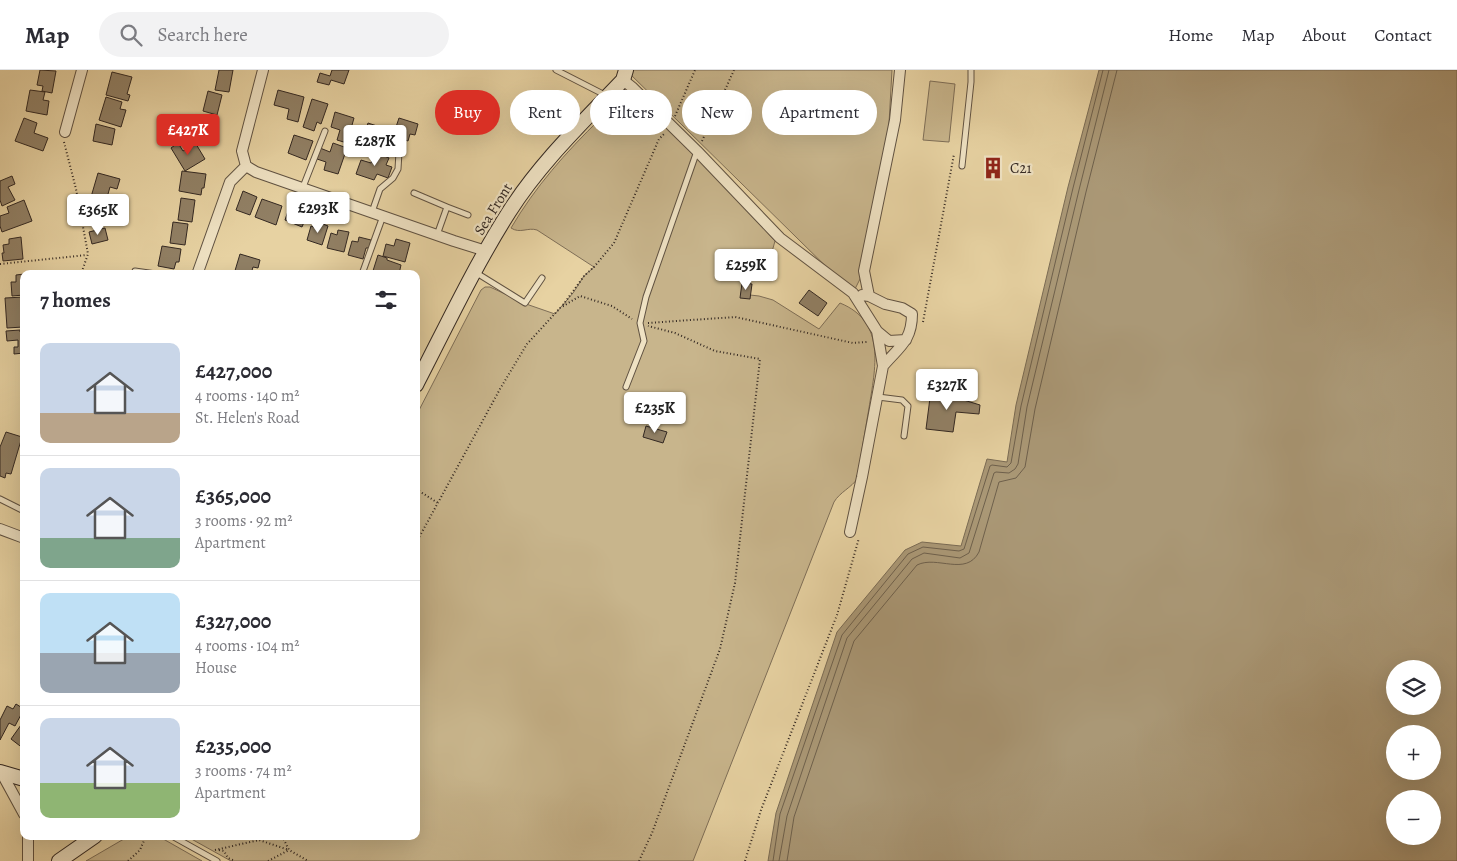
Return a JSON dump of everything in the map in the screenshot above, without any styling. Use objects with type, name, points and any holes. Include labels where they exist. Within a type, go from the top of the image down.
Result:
[{"type":"street","points":[[65,132],[82,70]]},
{"type":"street","points":[[263,70],[242,151],[246,166],[256,172],[486,251]]},
{"type":"street","points":[[869,296],[864,271],[895,120],[900,70]]},
{"type":"street","points":[[624,75],[635,90]]},
{"type":"street","name":"Sea Front","points":[[612,90],[624,75]]},
{"type":"street","name":"Sea Front","points":[[420,377],[509,211],[538,172],[590,115]]},
{"type":"street","points":[[672,125],[780,238],[853,293],[878,336],[883,366],[850,532]]},
{"type":"street","points":[[199,270],[230,182],[246,166]]},
{"type":"street","points":[[853,293],[869,296],[884,304],[902,308],[912,314],[912,327],[906,340],[883,366]]},
{"type":"street","points":[[878,336],[889,341],[906,340]]},
{"type":"street","points":[[0,529],[20,535]]},
{"type":"street","points":[[0,772],[20,778]]},
{"type":"street","points":[[0,772],[20,807]]},
{"type":"street","points":[[28,840],[28,861]]},
{"type":"street","points":[[59,861],[89,840]]},
{"type":"lane","points":[[556,70],[595,90]]},
{"type":"lane","points":[[962,166],[971,70]]},
{"type":"lane","points":[[303,187],[325,131]]},
{"type":"lane","points":[[626,387],[644,341],[640,323],[646,297],[697,151]]},
{"type":"lane","points":[[372,212],[380,189],[393,178],[398,169],[399,152]]},
{"type":"lane","points":[[414,193],[468,215]]},
{"type":"lane","points":[[437,235],[447,207]]},
{"type":"lane","points":[[363,270],[383,216]]},
{"type":"lane","points":[[475,272],[525,303],[542,278]]},
{"type":"lane","points":[[878,397],[902,400],[908,406],[904,436]]},
{"type":"lane","points":[[0,499],[20,509]]},
{"type":"lane","points":[[179,840],[217,861]]},
{"type":"path","points":[[672,122],[695,70]]},
{"type":"path","points":[[697,151],[734,70]]},
{"type":"path","points":[[65,132],[64,142],[76,189],[88,254],[82,270]]},
{"type":"path","points":[[420,536],[500,389],[528,344],[614,243],[662,135]]},
{"type":"path","points":[[0,264],[88,254]]},
{"type":"path","points":[[560,308],[580,296],[612,306],[640,323],[675,333],[715,351],[760,359],[735,583],[720,649],[652,833],[638,861]]},
{"type":"path","points":[[640,323],[735,317],[853,343],[878,336]]},
{"type":"path","points":[[420,492],[438,503]]},
{"type":"path","points":[[128,861],[140,850],[144,840]]},
{"type":"path","points":[[208,856],[216,849],[259,840],[289,850],[308,861]]},
{"type":"path","points":[[284,840],[289,850]]},
{"type":"path","points":[[216,849],[224,851],[228,858],[235,861]]},
{"type":"path","points":[[268,861],[289,850]]},
{"type":"shaded area","points":[[626,70],[892,70],[887,159],[864,271],[853,293],[692,135],[752,135],[752,90],[682,90],[682,125],[672,115],[672,90],[646,90]]},
{"type":"shaded area","points":[[930,81],[955,84],[949,142],[923,140]]},
{"type":"shaded area","points":[[590,128],[590,135],[672,135],[672,132],[704,164],[775,241],[768,266],[765,264],[755,264],[750,284],[743,283],[741,294],[773,300],[819,329],[840,303],[855,311],[865,322],[871,334],[874,348],[874,378],[858,478],[834,502],[693,861],[231,861],[193,840],[420,840],[420,408],[481,290],[485,287],[490,287],[529,305],[555,314],[573,293],[584,276],[594,267],[537,230],[514,230],[511,228],[530,198]]},
{"type":"shaded area","points":[[122,840],[165,840],[202,861],[86,861]]},
{"type":"water","points":[[1099,70],[1457,70],[1457,861],[768,861],[776,813],[837,632],[905,550],[922,542],[961,546],[987,459],[1007,462],[1016,405],[1068,187]]},
{"type":"building","points":[[40,70],[56,71],[52,93],[42,91],[43,86],[37,85]]},
{"type":"building","points":[[219,70],[233,70],[229,92],[215,90]]},
{"type":"building","points":[[332,70],[349,70],[344,84],[331,80],[329,85],[317,82],[320,73],[330,76]]},
{"type":"building","points":[[112,72],[132,77],[127,94],[130,95],[128,101],[106,95]]},
{"type":"building","points":[[30,90],[45,92],[43,100],[49,101],[47,115],[26,111]]},
{"type":"building","points":[[278,90],[304,97],[298,122],[287,119],[289,109],[274,105]]},
{"type":"building","points":[[208,91],[222,95],[217,115],[203,111]]},
{"type":"building","points":[[106,97],[122,102],[120,109],[126,110],[121,127],[99,120]]},
{"type":"building","points":[[312,99],[328,104],[321,124],[317,122],[314,131],[303,127]]},
{"type":"building","points":[[335,112],[354,118],[347,143],[337,140],[340,130],[331,127]]},
{"type":"building","points":[[24,118],[37,123],[34,133],[48,138],[43,151],[15,141]]},
{"type":"building","points":[[200,118],[215,121],[211,138],[197,135]]},
{"type":"building","points":[[399,118],[418,124],[415,135],[410,134],[408,141],[400,138],[397,147],[387,144],[393,126],[396,127]]},
{"type":"building","points":[[368,123],[386,129],[381,144],[375,142],[372,152],[359,148]]},
{"type":"building","points":[[96,124],[115,129],[112,145],[93,141]]},
{"type":"building","points":[[294,135],[313,141],[306,160],[288,153]]},
{"type":"building","points":[[178,143],[183,151],[196,144],[205,159],[185,171],[171,148]]},
{"type":"building","points":[[333,143],[347,148],[338,174],[324,170],[326,162],[317,159],[320,148],[330,152]]},
{"type":"building","points":[[375,152],[389,158],[386,165],[392,167],[388,178],[377,174],[374,180],[356,174],[361,160],[371,163]]},
{"type":"building","points":[[182,171],[206,174],[201,195],[179,191]]},
{"type":"building","points":[[98,173],[120,179],[117,189],[110,187],[106,201],[91,197]]},
{"type":"building","points":[[12,176],[15,184],[8,187],[15,200],[2,206],[0,200],[0,181]]},
{"type":"building","points":[[243,191],[257,197],[250,215],[236,210]]},
{"type":"building","points":[[181,198],[195,200],[192,222],[178,220]]},
{"type":"building","points":[[262,199],[282,206],[276,225],[255,217]]},
{"type":"building","points":[[24,200],[32,221],[2,232],[0,216],[9,213],[7,207]]},
{"type":"building","points":[[289,208],[307,215],[302,227],[285,220]]},
{"type":"building","points":[[173,222],[188,224],[185,245],[170,243]]},
{"type":"building","points":[[318,222],[328,226],[322,245],[307,240],[311,226],[316,228]]},
{"type":"building","points":[[105,228],[108,240],[92,244],[89,232]]},
{"type":"building","points":[[338,230],[349,232],[344,252],[327,248],[331,233],[337,235]]},
{"type":"building","points":[[21,237],[23,259],[3,261],[3,245],[9,244],[9,239]]},
{"type":"building","points":[[359,237],[371,240],[369,248],[366,248],[363,259],[348,255],[352,241],[358,242]]},
{"type":"building","points":[[396,239],[410,243],[405,262],[383,256],[386,244],[394,246]]},
{"type":"building","points":[[162,246],[181,249],[179,262],[176,262],[174,269],[158,266]]},
{"type":"building","points":[[240,254],[260,260],[258,268],[235,270]]},
{"type":"building","points":[[378,255],[401,265],[400,270],[373,270]]},
{"type":"building","points":[[20,274],[20,295],[12,296],[11,282],[16,282],[16,275]]},
{"type":"building","points":[[742,283],[752,284],[750,299],[740,298]]},
{"type":"building","points":[[809,290],[827,303],[818,316],[799,303]]},
{"type":"building","points":[[20,297],[20,327],[7,328],[5,298]]},
{"type":"building","points":[[20,330],[20,353],[14,354],[14,347],[18,347],[18,340],[7,341],[6,331]]},
{"type":"building","points":[[931,390],[980,405],[979,414],[956,412],[953,432],[926,429]]},
{"type":"building","points":[[646,426],[667,432],[663,443],[643,437]]},
{"type":"building","points":[[6,432],[20,436],[20,444],[11,474],[6,473],[5,478],[0,476],[0,447]]},
{"type":"building","points":[[16,704],[20,706],[20,717],[15,726],[9,723],[0,740],[0,720],[7,706],[13,709]]},
{"type":"building","points":[[20,726],[20,746],[11,739]]},
{"type":"place","name":"C21","points":[[993,168]]}]
